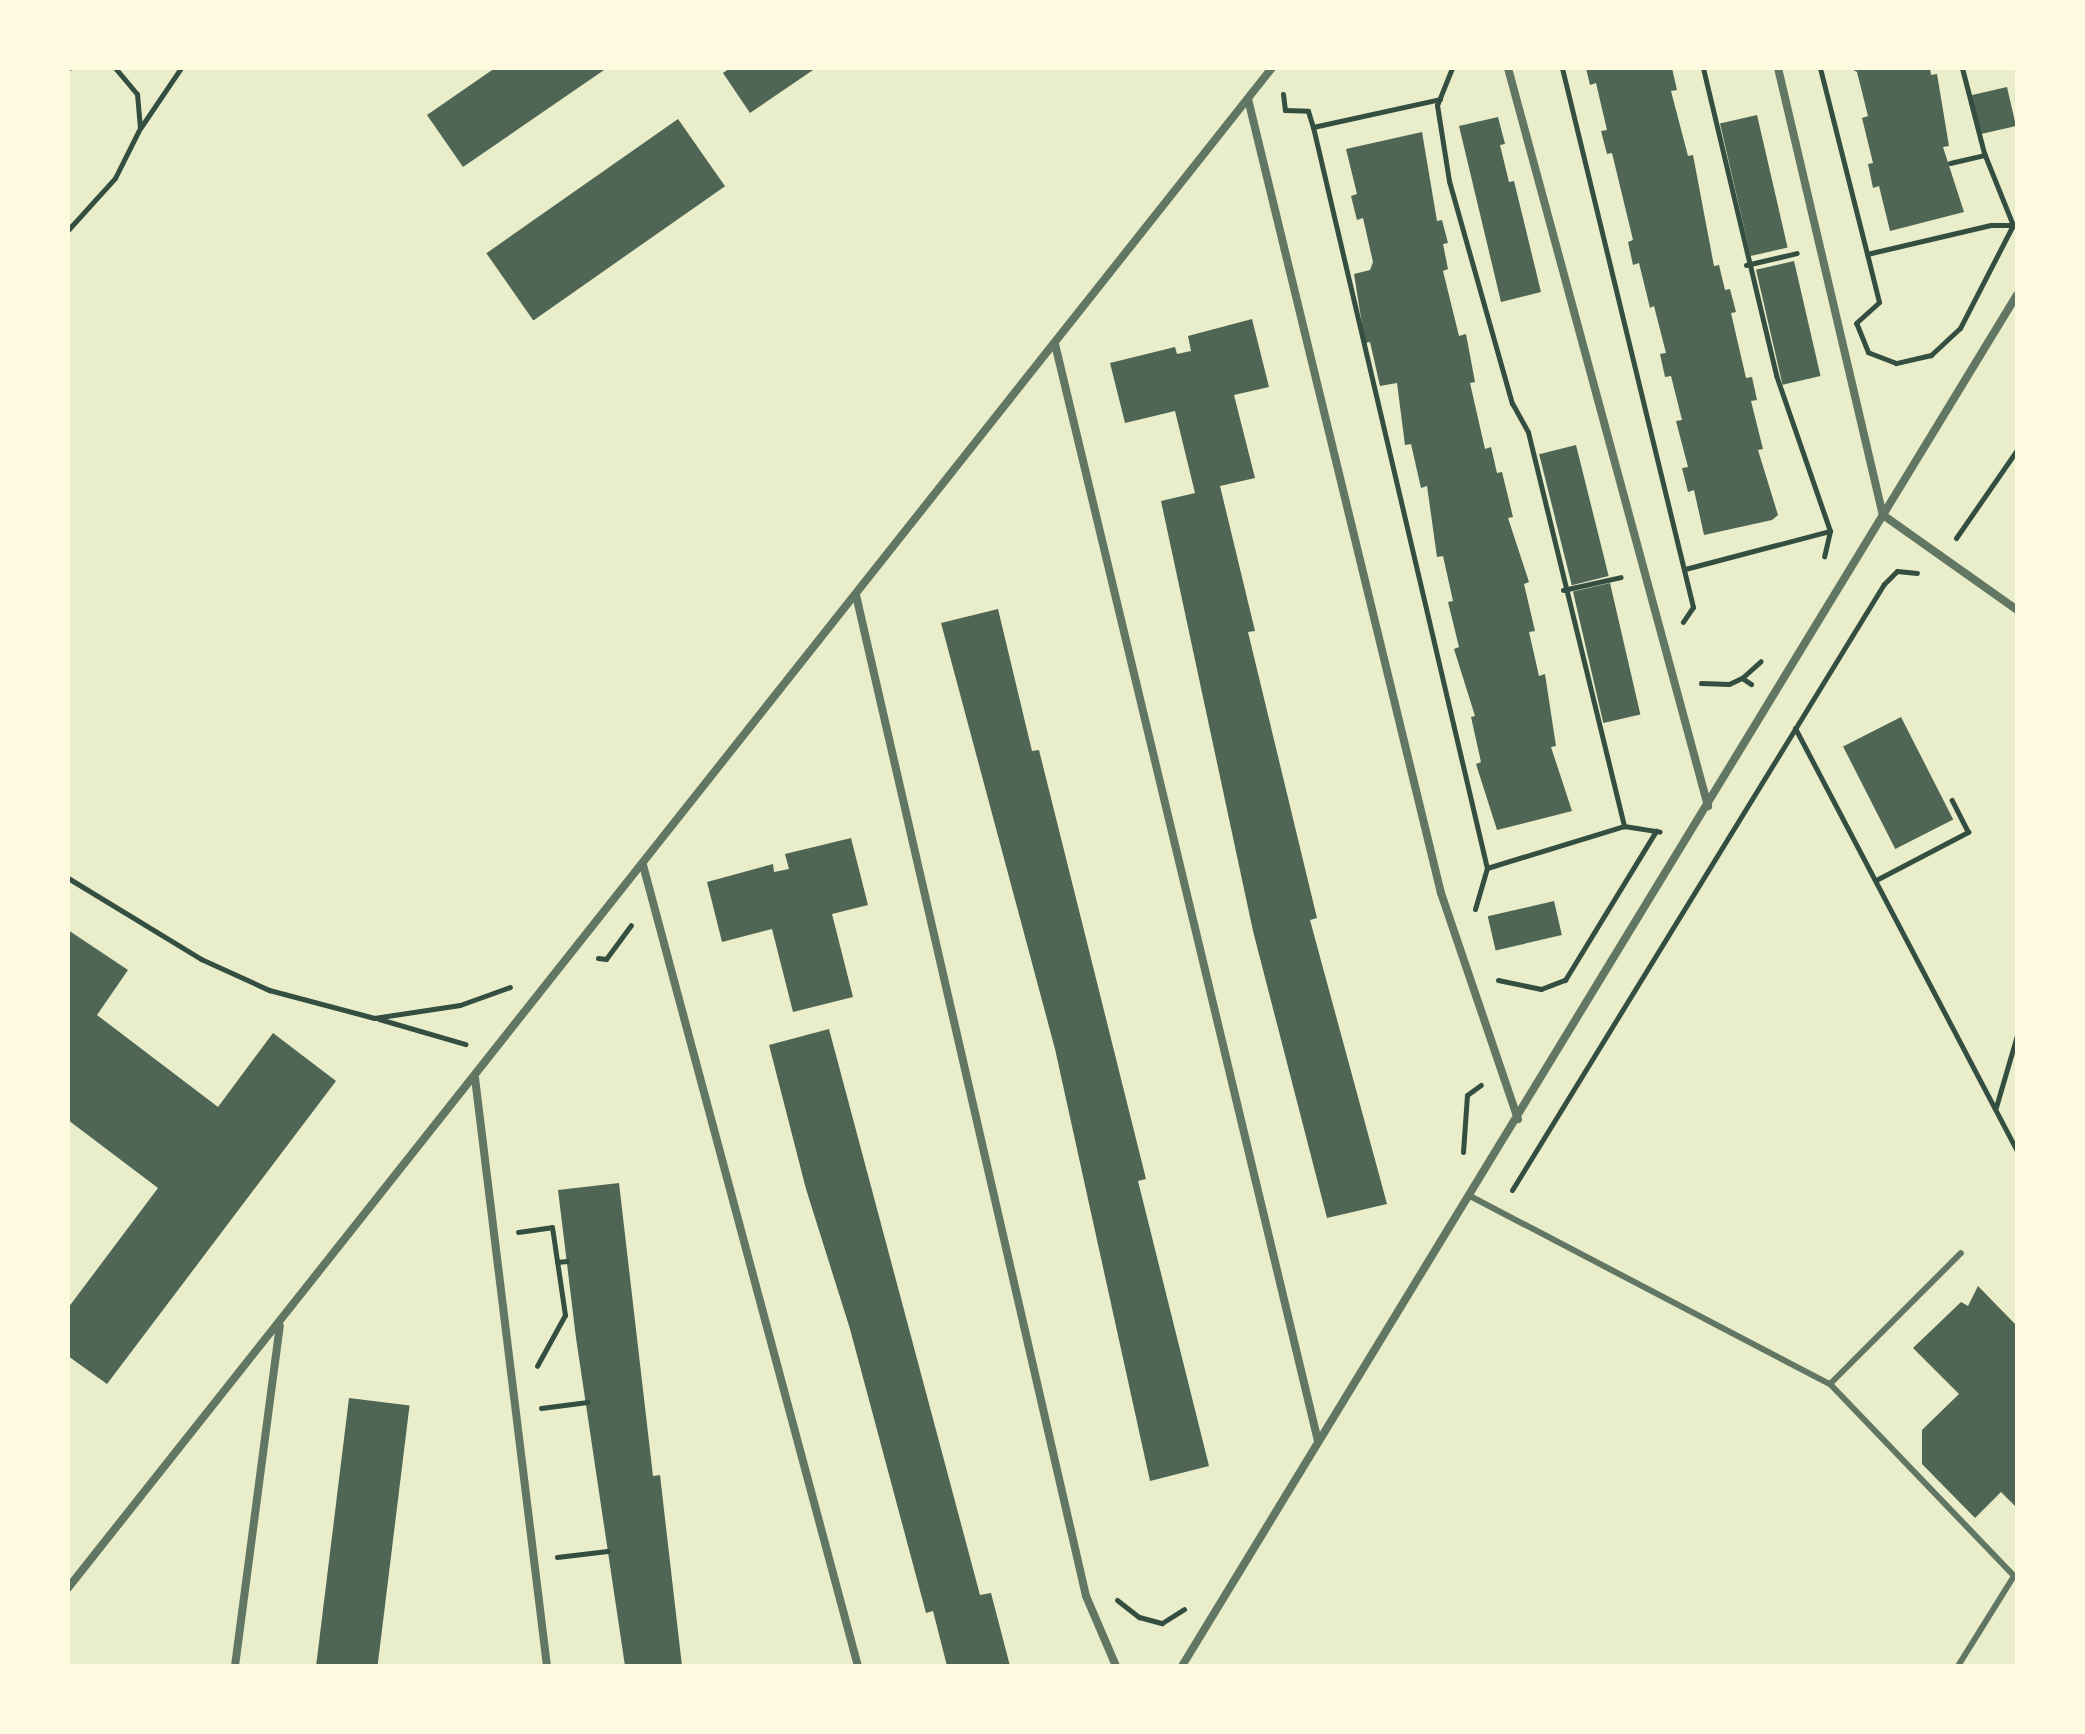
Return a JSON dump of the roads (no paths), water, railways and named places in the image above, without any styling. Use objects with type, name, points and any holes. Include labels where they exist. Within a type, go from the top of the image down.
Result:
[{"type":"street","points":[[68,1588],[280,1325],[1272,68]]},
{"type":"street","points":[[1508,68],[1708,806]]},
{"type":"street","points":[[1778,68],[1883,515],[2017,610]]},
{"type":"street","points":[[1248,99],[1441,893],[1518,1119]]},
{"type":"street","points":[[1182,1666],[1688,840],[2017,295]]},
{"type":"street","points":[[1055,344],[1318,1441]]},
{"type":"street","points":[[856,595],[1086,1596],[1116,1666]]},
{"type":"street","points":[[643,865],[858,1666]]},
{"type":"street","points":[[475,1078],[547,1666]]},
{"type":"street","points":[[235,1666],[280,1325]]},
{"type":"lane","points":[[1470,1196],[1830,1384],[2014,1576],[1958,1666]]},
{"type":"lane","points":[[1830,1384],[1961,1253]]}]
